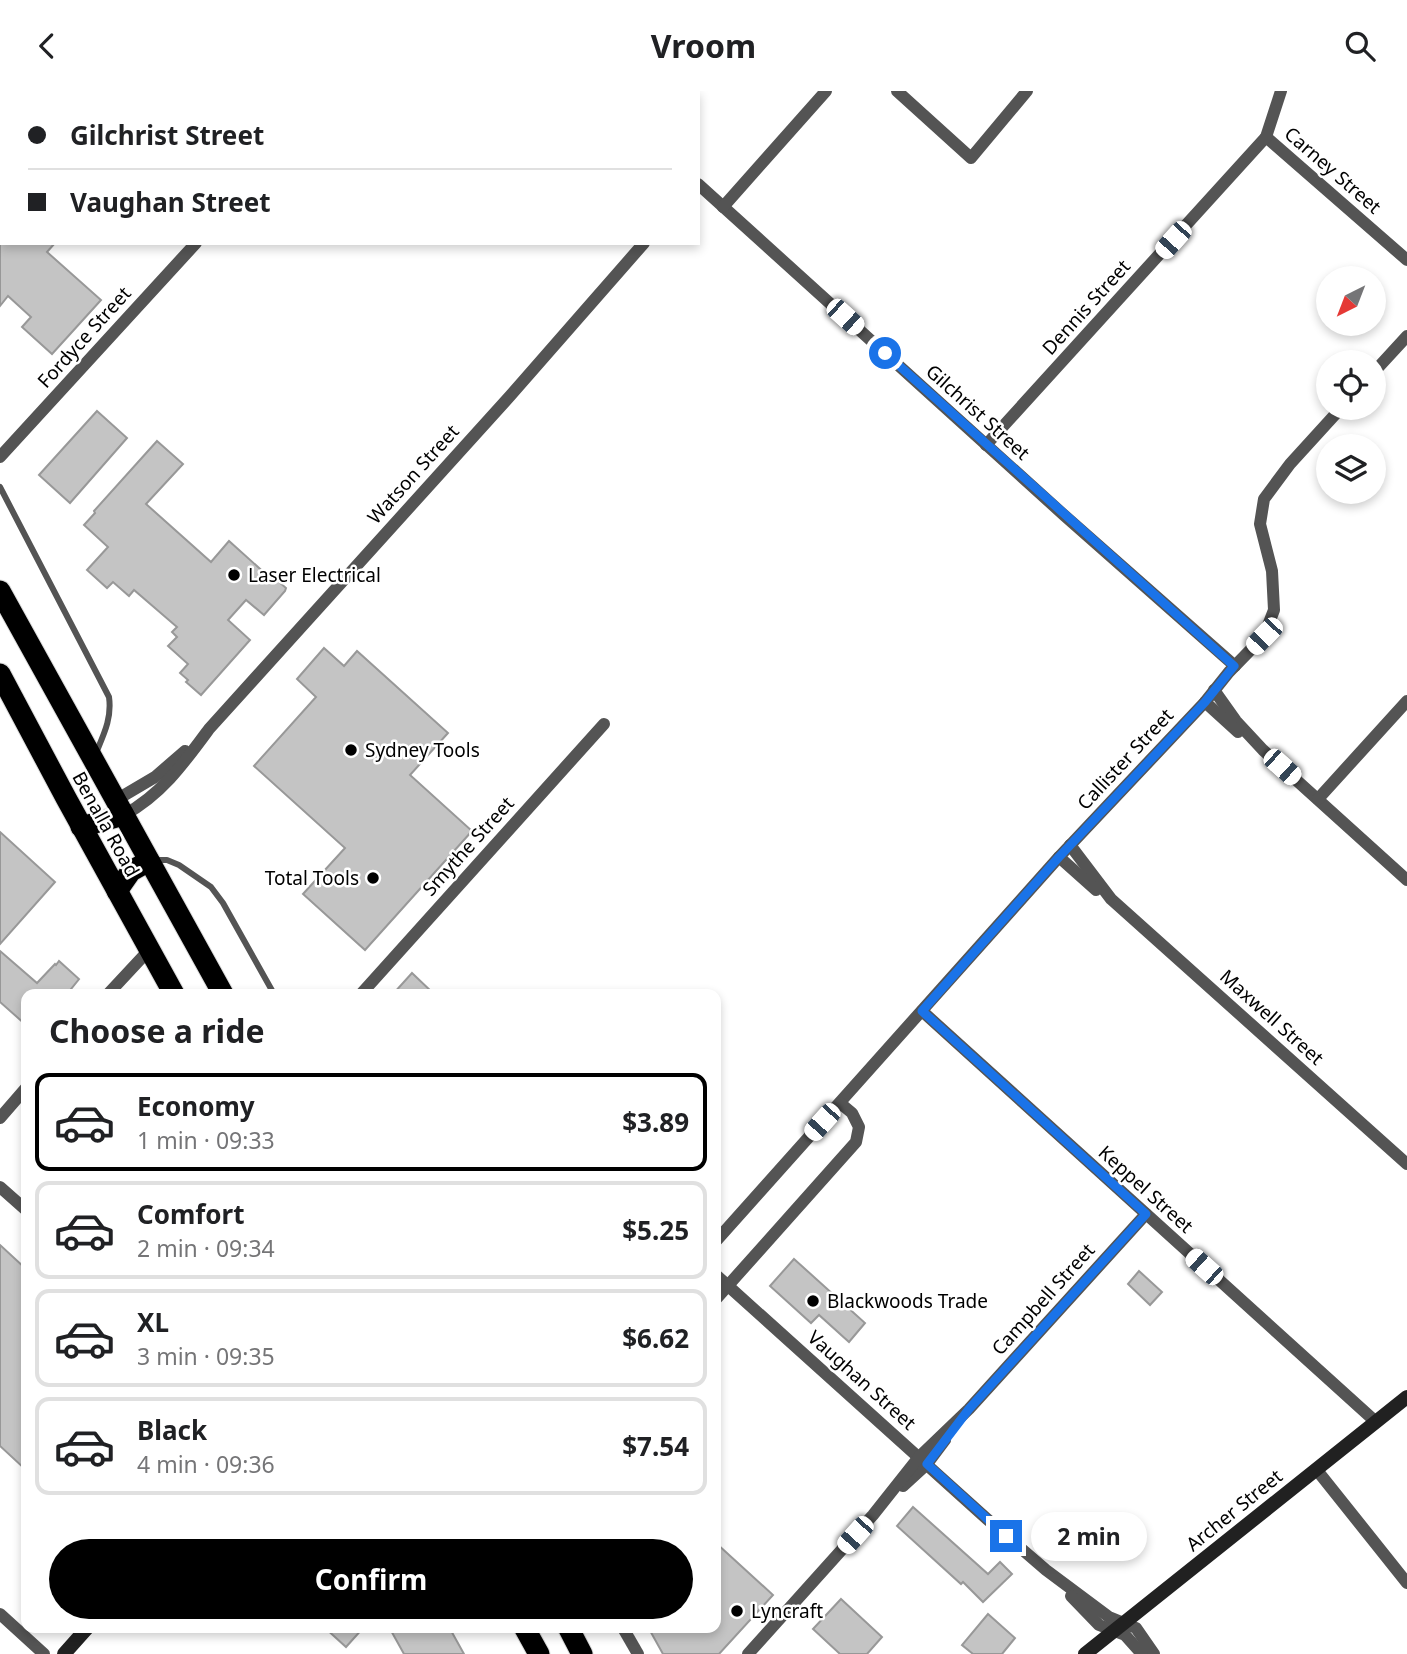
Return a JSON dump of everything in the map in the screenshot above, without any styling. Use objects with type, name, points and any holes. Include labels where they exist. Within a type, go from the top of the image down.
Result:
[{"type":"highway","name":"Benalla Road","points":[[0,591],[220,989]]},
{"type":"highway","name":"Benalla Road","points":[[0,674],[170,989]]},
{"type":"highway","points":[[81,827],[120,808]]},
{"type":"highway","points":[[117,891],[131,871],[149,861]]},
{"type":"highway","points":[[527,1633],[538,1654]]},
{"type":"highway","points":[[571,1633],[582,1654]]},
{"type":"main road","name":"Archer Street","points":[[1085,1654],[1407,1397]]},
{"type":"main road","points":[[64,1654],[83,1633]]},
{"type":"street","points":[[723,207],[826,91]]},
{"type":"street","points":[[897,91],[971,158],[1027,91]]},
{"type":"street","name":"Dennis Street","points":[[986,445],[1266,138],[1281,91]]},
{"type":"street","name":"Carney Street","points":[[1266,138],[1407,260]]},
{"type":"street","name":"Gilchrist Street","points":[[700,186],[1234,666]]},
{"type":"street","name":"Fordyce Street","points":[[0,457],[194,245]]},
{"type":"street","name":"Watson Street","points":[[120,808],[138,808],[174,776],[209,729],[510,396],[642,245]]},
{"type":"street","points":[[1386,359],[1407,335]]},
{"type":"street","name":"Callister Street","points":[[721,1235],[1059,857],[1264,636],[1274,610],[1272,571],[1260,524],[1264,499],[1290,464],[1330,420]]},
{"type":"street","points":[[1214,690],[1263,750],[1407,880]]},
{"type":"street","points":[[1318,799],[1407,701]]},
{"type":"street","points":[[1205,702],[1246,739],[1263,750]]},
{"type":"street","name":"Smythe Street","points":[[366,989],[604,724]]},
{"type":"street","name":"Maxwell Street","points":[[1070,845],[1111,899]]},
{"type":"street","name":"Maxwell Street","points":[[1059,857],[1096,890],[1111,899],[1407,1164]]},
{"type":"street","points":[[113,989],[149,950]]},
{"type":"street","name":"Keppel Street","points":[[922,1011],[1376,1422]]},
{"type":"street","points":[[0,1118],[21,1094]]},
{"type":"street","points":[[721,1294],[856,1142],[859,1127],[852,1113],[840,1103]]},
{"type":"street","points":[[0,1187],[21,1206]]},
{"type":"street","name":"Campbell Street","points":[[748,1654],[1146,1214]]},
{"type":"street","name":"Vaughan Street","points":[[721,1280],[1046,1570],[1109,1617],[1142,1654]]},
{"type":"street","points":[[1316,1469],[1407,1583]]},
{"type":"street","points":[[0,1614],[44,1654]]},
{"type":"street","name":"Vaughan Street","points":[[1119,1627],[1136,1627],[1154,1654]]},
{"type":"street","points":[[626,1633],[638,1654]]},
{"type":"lane","name":"Benalla Road","points":[[0,487],[109,697],[111,711],[107,729],[93,759]]},
{"type":"lane","name":"Benalla Road","points":[[149,861],[167,860],[196,875],[211,887],[223,903],[271,989]]},
{"type":"building","points":[[0,245],[53,245],[47,252],[101,300],[52,354],[22,327],[31,317],[8,296],[0,306]]},
{"type":"building","points":[[97,411],[127,438],[70,503],[39,475]]},
{"type":"building","points":[[157,441],[183,464],[146,504],[211,562],[229,541],[268,576],[270,574],[286,588],[264,615],[246,600],[228,620],[250,640],[201,695],[180,673],[188,664],[168,646],[177,637],[172,632],[177,627],[134,590],[129,596],[113,582],[107,588],[87,570],[108,547],[84,525]]},
{"type":"building","points":[[324,648],[344,666],[357,651],[448,733],[410,775],[472,831],[365,950],[303,894],[345,848],[254,766],[316,697],[297,679]]},
{"type":"building","points":[[0,832],[55,882],[0,944]]},
{"type":"building","points":[[0,951],[37,983],[59,961],[79,979],[71,989],[21,989],[21,1021],[0,1002]]},
{"type":"building","points":[[412,973],[429,989],[398,989]]},
{"type":"building","points":[[0,1245],[21,1264],[21,1465],[0,1446]]},
{"type":"building","name":"Blackwoods Trade","points":[[794,1259],[865,1323],[849,1342],[819,1315],[811,1323],[770,1286]]},
{"type":"building","points":[[1139,1271],[1162,1292],[1150,1305],[1128,1284]]},
{"type":"building","points":[[913,1507],[988,1574],[1000,1562],[1012,1574],[983,1602],[897,1526]]},
{"type":"building","name":"Lyncraft","points":[[721,1548],[773,1595],[719,1654],[663,1654],[651,1633],[721,1633]]},
{"type":"building","points":[[841,1599],[882,1637],[867,1654],[840,1654],[813,1629]]},
{"type":"building","points":[[988,1614],[1015,1638],[1002,1654],[973,1654],[962,1645]]},
{"type":"building","points":[[331,1633],[359,1633],[346,1647]]},
{"type":"building","points":[[392,1633],[452,1633],[464,1654],[404,1654]]},
{"type":"place","name":"Laser Electrical","points":[[234,575]]},
{"type":"place","name":"Sydney Tools","points":[[351,750]]},
{"type":"place","name":"Total Tools","points":[[373,878]]},
{"type":"place","name":"Blackwoods Trade","points":[[813,1301]]},
{"type":"place","name":"Lyncraft","points":[[737,1611]]},
{"type":"route","points":[[885,353],[1234,666],[1205,702],[1059,857],[922,1011],[1146,1214],[969,1409],[927,1464],[1006,1536]]}]
